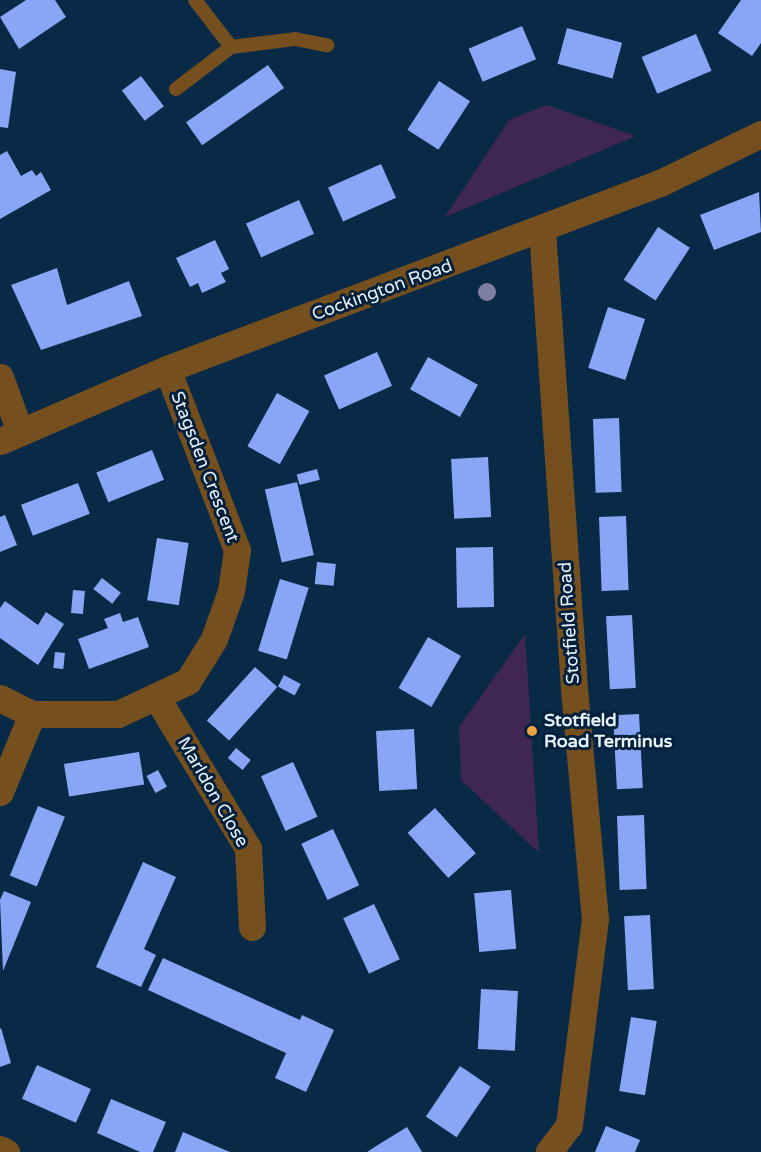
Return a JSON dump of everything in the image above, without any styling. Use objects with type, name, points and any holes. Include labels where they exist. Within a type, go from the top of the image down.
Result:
[{"type":"street","name":"Cockington Road","points":[[10,436],[167,369],[542,230],[660,183],[761,134]]},
{"type":"street","name":"Stotfield Road","points":[[542,230],[574,689],[596,919],[569,1125],[549,1152]]},
{"type":"street","name":"Stagsden Crescent","points":[[0,698],[32,714],[118,714],[157,698],[188,681],[214,639],[231,591],[237,550],[167,369]]},
{"type":"street","points":[[0,377],[10,436]]},
{"type":"street","name":"Marldon Close","points":[[157,698],[248,848],[252,927]]},
{"type":"street","points":[[0,792],[32,714]]},
{"type":"street","points":[[0,1149],[6,1152]]},
{"type":"lane","points":[[195,0],[231,47]]},
{"type":"lane","points":[[176,89],[231,47],[295,39],[327,45]]},
{"type":"shaded area","points":[[546,105],[636,136],[445,217],[509,120]]},
{"type":"shaded area","points":[[525,634],[539,853],[461,780],[459,727]]},
{"type":"building","points":[[26,0],[55,0],[66,17],[19,49],[0,17]]},
{"type":"building","points":[[741,0],[761,0],[761,43],[752,56],[718,33]]},
{"type":"building","points":[[522,26],[536,59],[483,82],[469,49]]},
{"type":"building","points":[[567,28],[622,43],[612,78],[557,64]]},
{"type":"building","points":[[696,34],[712,71],[657,94],[642,57]]},
{"type":"building","points":[[268,65],[284,88],[202,145],[186,122]]},
{"type":"building","points":[[0,69],[16,72],[8,128],[0,127]]},
{"type":"building","points":[[141,76],[164,106],[145,121],[122,90]]},
{"type":"building","points":[[439,81],[470,101],[438,150],[407,130]]},
{"type":"building","points":[[7,151],[21,176],[32,170],[36,176],[41,172],[51,190],[0,219],[0,155]]},
{"type":"building","points":[[381,164],[396,198],[343,221],[328,188]]},
{"type":"building","points":[[759,192],[761,232],[714,250],[700,215]]},
{"type":"building","points":[[299,200],[314,234],[261,257],[246,224]]},
{"type":"building","points":[[658,227],[690,248],[656,301],[624,280]]},
{"type":"building","points":[[215,240],[229,269],[221,273],[226,282],[202,293],[198,283],[190,287],[176,258]]},
{"type":"building","points":[[57,268],[67,305],[129,281],[142,316],[41,350],[11,285]]},
{"type":"building","points":[[608,307],[645,319],[625,380],[588,368]]},
{"type":"building","points":[[377,352],[392,386],[339,409],[324,376]]},
{"type":"building","points":[[428,357],[478,385],[460,417],[410,389]]},
{"type":"building","points":[[277,393],[309,411],[280,464],[247,446]]},
{"type":"building","points":[[619,418],[622,492],[596,493],[593,419]]},
{"type":"building","points":[[152,450],[164,480],[108,502],[96,472]]},
{"type":"building","points":[[488,457],[491,517],[454,519],[451,459]]},
{"type":"building","points":[[317,469],[320,480],[300,485],[297,474]]},
{"type":"building","points":[[297,482],[314,555],[282,563],[265,489]]},
{"type":"building","points":[[78,483],[90,514],[33,536],[21,505]]},
{"type":"building","points":[[5,515],[17,545],[0,552],[0,517]]},
{"type":"building","points":[[626,516],[629,590],[602,591],[599,517]]},
{"type":"building","points":[[157,538],[189,543],[179,605],[147,600]]},
{"type":"building","points":[[493,547],[494,607],[457,608],[456,548]]},
{"type":"building","points":[[317,562],[336,564],[334,586],[315,584]]},
{"type":"building","points":[[102,578],[121,593],[112,604],[93,589]]},
{"type":"building","points":[[280,579],[309,588],[287,659],[258,651]]},
{"type":"building","points":[[73,590],[85,591],[83,614],[71,613]]},
{"type":"building","points":[[5,601],[38,625],[46,612],[64,624],[38,665],[0,638],[0,608]]},
{"type":"building","points":[[120,613],[123,622],[138,617],[149,647],[89,669],[78,639],[108,628],[104,619]]},
{"type":"building","points":[[632,615],[636,688],[610,689],[606,616]]},
{"type":"building","points":[[428,637],[461,656],[431,707],[398,688]]},
{"type":"building","points":[[55,652],[65,653],[63,669],[53,668]]},
{"type":"building","points":[[255,667],[277,687],[229,741],[207,721]]},
{"type":"building","points":[[284,675],[301,684],[295,695],[278,686]]},
{"type":"building","points":[[639,714],[643,788],[617,789],[613,715]]},
{"type":"building","points":[[414,729],[417,789],[379,791],[376,731]]},
{"type":"building","points":[[236,748],[251,760],[243,770],[228,758]]},
{"type":"building","points":[[139,752],[144,785],[69,796],[64,764]]},
{"type":"building","points":[[293,762],[317,817],[285,831],[261,776]]},
{"type":"building","points":[[158,770],[167,787],[155,793],[147,776]]},
{"type":"building","points":[[38,806],[65,817],[37,886],[10,876]]},
{"type":"building","points":[[435,808],[476,853],[448,878],[408,833]]},
{"type":"building","points":[[644,815],[647,889],[620,890],[617,816]]},
{"type":"building","points":[[333,829],[359,885],[327,900],[301,844]]},
{"type":"building","points":[[143,862],[176,877],[144,949],[156,955],[141,987],[96,967]]},
{"type":"building","points":[[511,890],[516,949],[479,952],[474,893]]},
{"type":"building","points":[[4,891],[31,902],[3,971],[0,900]]},
{"type":"building","points":[[374,904],[400,959],[369,974],[343,918]]},
{"type":"building","points":[[650,915],[654,989],[628,990],[624,916]]},
{"type":"building","points":[[163,958],[300,1020],[302,1015],[334,1030],[306,1092],[275,1078],[286,1053],[148,990]]},
{"type":"building","points":[[481,989],[518,991],[515,1051],[478,1049]]},
{"type":"building","points":[[631,1017],[657,1021],[645,1095],[619,1091]]},
{"type":"building","points":[[0,1029],[11,1063],[0,1067]]},
{"type":"building","points":[[37,1065],[91,1089],[76,1123],[22,1099]]},
{"type":"building","points":[[460,1066],[491,1087],[457,1137],[426,1117]]},
{"type":"building","points":[[111,1099],[166,1122],[153,1152],[140,1152],[97,1133]]},
{"type":"building","points":[[606,1126],[640,1140],[635,1152],[595,1152]]},
{"type":"building","points":[[407,1127],[422,1152],[367,1152],[381,1143]]},
{"type":"building","points":[[183,1132],[211,1144],[230,1152],[175,1152]]},
{"type":"place","name":"Stotfield Road Terminus","points":[[532,731]]}]
